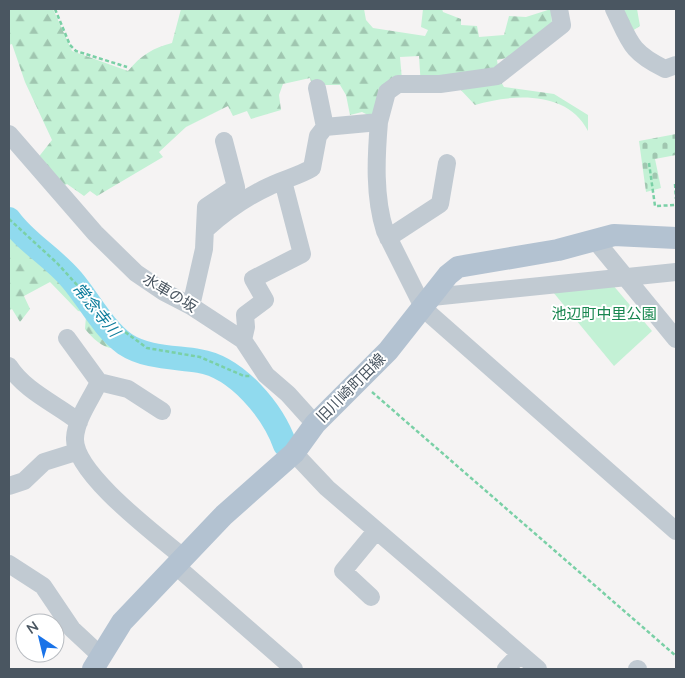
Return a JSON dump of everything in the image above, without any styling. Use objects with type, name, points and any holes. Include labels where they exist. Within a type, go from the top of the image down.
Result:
[{"type":"main road","name":"旧川崎町田線","points":[[97,662],[122,622],[224,515],[294,453],[315,424],[388,351],[448,275],[458,268],[558,250],[614,235],[632,234],[676,238]]},
{"type":"street","points":[[559,9],[562,25],[497,76],[440,84],[398,84],[387,92],[379,122],[376,155],[381,218],[388,238],[428,302],[676,531]]},
{"type":"street","points":[[614,9],[633,47],[644,58],[665,69],[676,65]]},
{"type":"street","points":[[317,88],[325,128]]},
{"type":"street","points":[[206,229],[226,211],[251,195],[298,176],[312,168],[318,136],[325,128],[379,122]]},
{"type":"street","name":"水車の坂","points":[[9,134],[95,232],[136,273],[243,340],[266,375],[288,394],[315,424]]},
{"type":"street","points":[[191,306],[206,229],[206,207],[236,187],[224,141]]},
{"type":"street","points":[[388,238],[440,204],[447,163]]},
{"type":"street","points":[[243,340],[246,326],[244,315],[265,300],[253,278],[302,254],[283,181]]},
{"type":"street","points":[[594,240],[676,339]]},
{"type":"street","points":[[428,302],[676,272]]},
{"type":"street","points":[[66,338],[99,382],[128,390],[162,411]]},
{"type":"street","points":[[9,366],[15,375],[28,387],[79,422]]},
{"type":"street","points":[[99,382],[79,422],[74,438],[76,452],[104,490],[294,669]]},
{"type":"street","points":[[9,486],[24,481],[44,462],[76,452]]},
{"type":"street","points":[[294,453],[327,488],[376,530],[513,662],[538,669]]},
{"type":"street","points":[[371,598],[343,572],[376,530]]},
{"type":"street","points":[[9,564],[42,586],[97,662]]},
{"type":"path","points":[[55,9],[70,45],[76,51],[127,67]]},
{"type":"path","points":[[649,163],[655,206],[676,205]]},
{"type":"path","points":[[674,184],[676,200]]},
{"type":"path","points":[[9,219],[57,263],[110,321],[147,348],[200,357],[244,376],[266,375]]},
{"type":"path","points":[[372,392],[676,656]]},
{"type":"green space","points":[[9,9],[53,9],[72,51],[128,71],[148,53],[172,43],[181,9],[364,9],[366,20],[373,28],[425,36],[428,30],[421,27],[423,9],[442,9],[443,12],[461,19],[461,25],[477,26],[479,37],[504,35],[509,16],[526,17],[551,9],[552,24],[516,56],[497,60],[500,80],[504,87],[554,94],[588,115],[588,131],[579,118],[567,108],[553,102],[521,98],[490,101],[475,105],[458,87],[421,87],[419,56],[400,57],[402,80],[374,118],[362,112],[350,115],[346,95],[340,85],[312,85],[310,78],[283,84],[279,95],[281,110],[251,119],[247,111],[233,116],[228,106],[186,127],[159,152],[163,157],[97,196],[90,191],[84,196],[67,184],[62,187],[37,159],[52,140],[25,82],[12,44],[9,45]]},
{"type":"green space","points":[[616,9],[637,9],[640,26],[629,33]]},
{"type":"green space","points":[[676,134],[676,155],[655,159],[661,188],[646,192],[639,141]]},
{"type":"green space","points":[[9,222],[52,267],[59,263],[106,314],[127,343],[121,347],[109,348],[99,343],[85,329],[86,316],[84,312],[78,311],[50,282],[24,296],[30,309],[20,322],[12,309],[9,311]]},
{"type":"green space","name":"池辺町中里公園","points":[[612,284],[652,331],[614,366],[553,292]]},
{"type":"waterway","name":"常念寺川","points":[[9,219],[23,235],[65,272],[103,322],[125,344],[142,352],[199,361],[227,372],[240,381],[263,405],[272,418],[285,445]]}]
